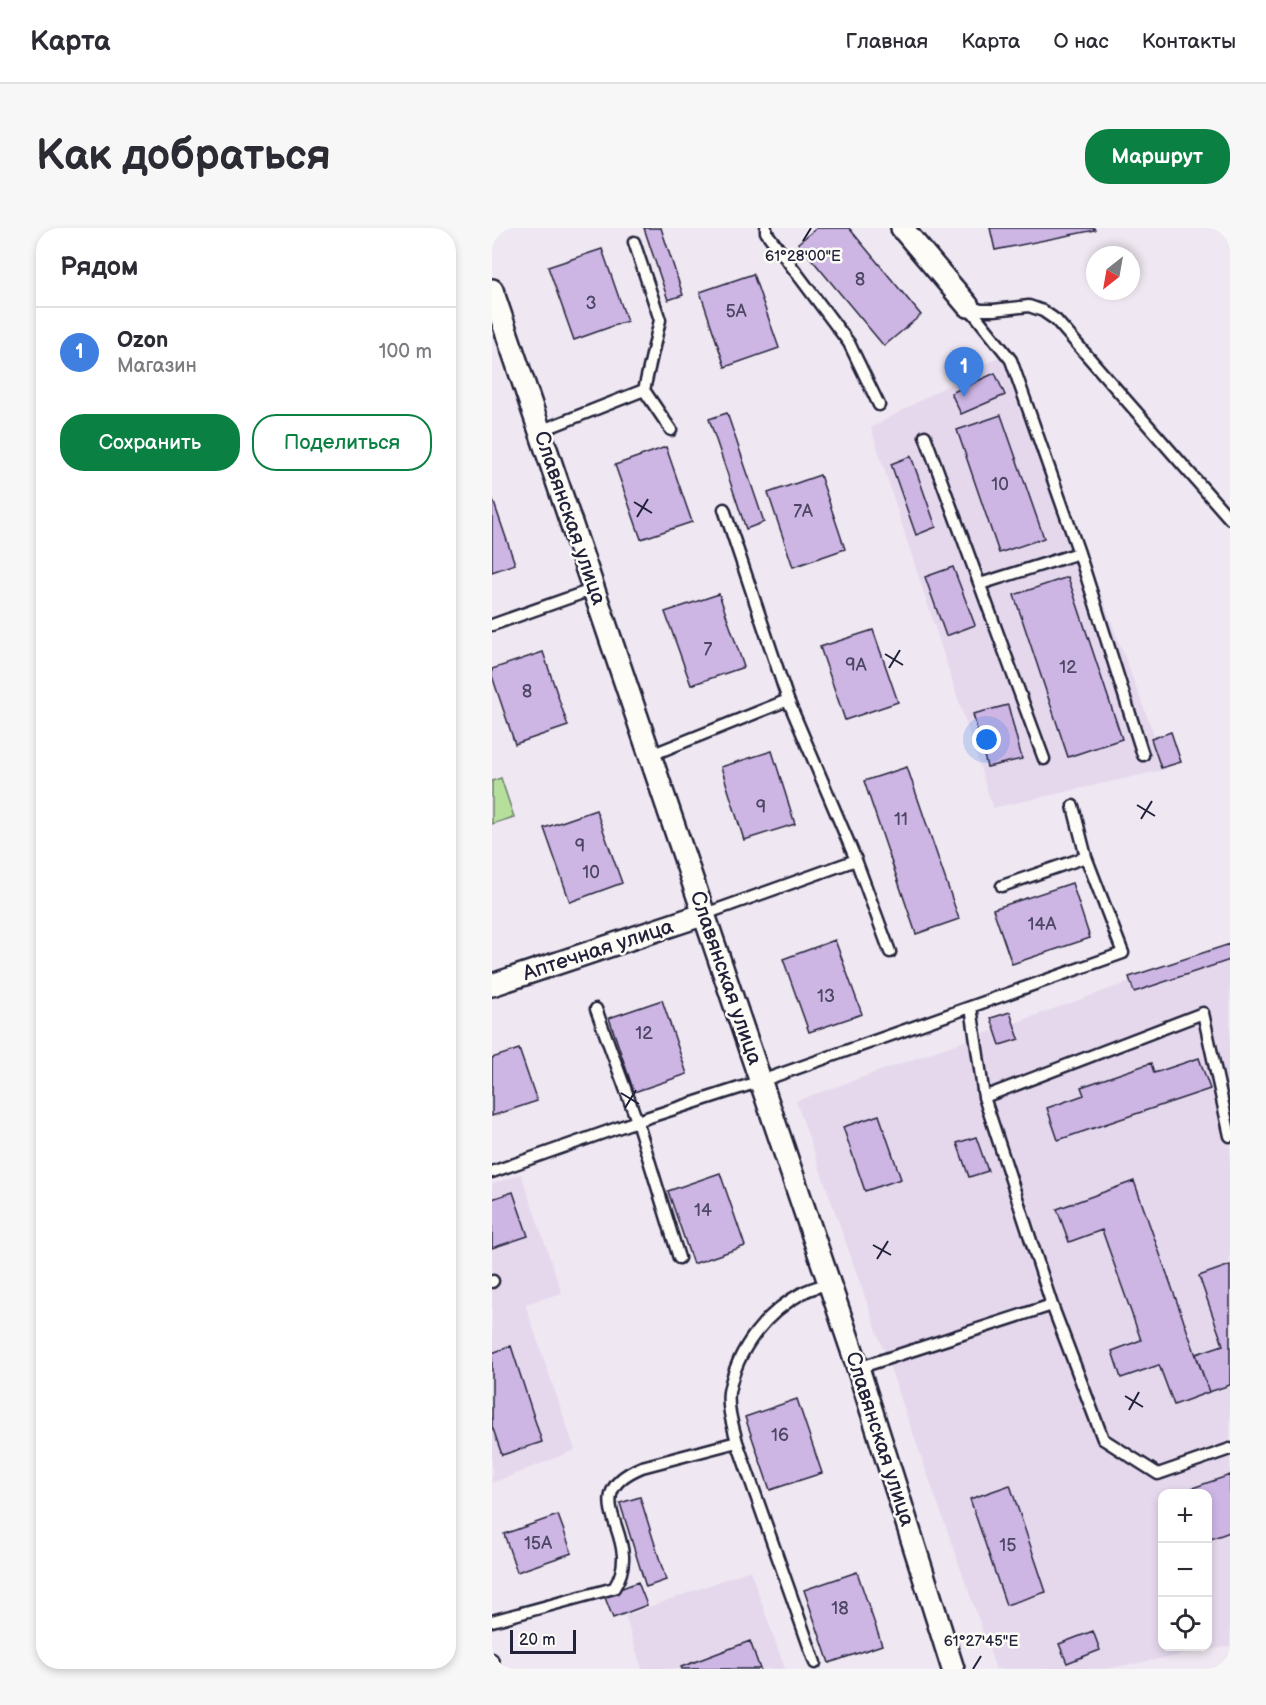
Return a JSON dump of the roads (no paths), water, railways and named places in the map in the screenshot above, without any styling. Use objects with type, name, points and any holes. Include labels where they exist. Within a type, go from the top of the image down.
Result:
[{"type":"street","points":[[902,228],[968,306]]},
{"type":"street","name":"Славянская улица","points":[[492,290],[830,1283],[953,1669]]},
{"type":"street","name":"Аптечная улица","points":[[492,985],[705,914]]},
{"type":"lane","points":[[766,228],[766,232],[849,343],[879,405]]},
{"type":"lane","points":[[634,242],[660,320],[644,390],[671,430]]},
{"type":"lane","points":[[968,306],[987,310],[1029,306],[1043,311],[1056,320],[1230,519]]},
{"type":"lane","points":[[968,306],[1011,360],[1078,553],[1143,755]]},
{"type":"lane","points":[[540,431],[644,390]]},
{"type":"lane","points":[[925,436],[1044,759]]},
{"type":"lane","points":[[724,509],[788,700],[856,860],[890,952]]},
{"type":"lane","points":[[980,584],[1078,553]]},
{"type":"lane","points":[[492,626],[594,589]]},
{"type":"lane","points":[[651,755],[788,700]]},
{"type":"lane","points":[[492,1172],[637,1121],[762,1081],[1123,953],[1086,857],[1073,806]]},
{"type":"lane","points":[[1002,886],[1086,857]]},
{"type":"lane","points":[[705,914],[856,860]]},
{"type":"lane","points":[[971,1006],[984,1097],[1052,1305],[1103,1439],[1158,1474],[1230,1449]]},
{"type":"lane","points":[[596,1009],[637,1121],[680,1258]]},
{"type":"lane","points":[[984,1097],[1203,1013],[1230,1136]]},
{"type":"lane","points":[[815,1663],[737,1442],[731,1418],[729,1393],[740,1359],[751,1338],[776,1310],[805,1291],[830,1283]]},
{"type":"lane","points":[[858,1368],[1052,1305]]},
{"type":"lane","points":[[492,1621],[614,1588],[624,1560],[623,1544],[609,1503],[613,1487],[628,1473],[642,1467],[737,1442]]},
{"type":"lane","points":[[492,1659],[495,1669]]},
{"type":"place","name":"Ozon","points":[[964,397]]}]
